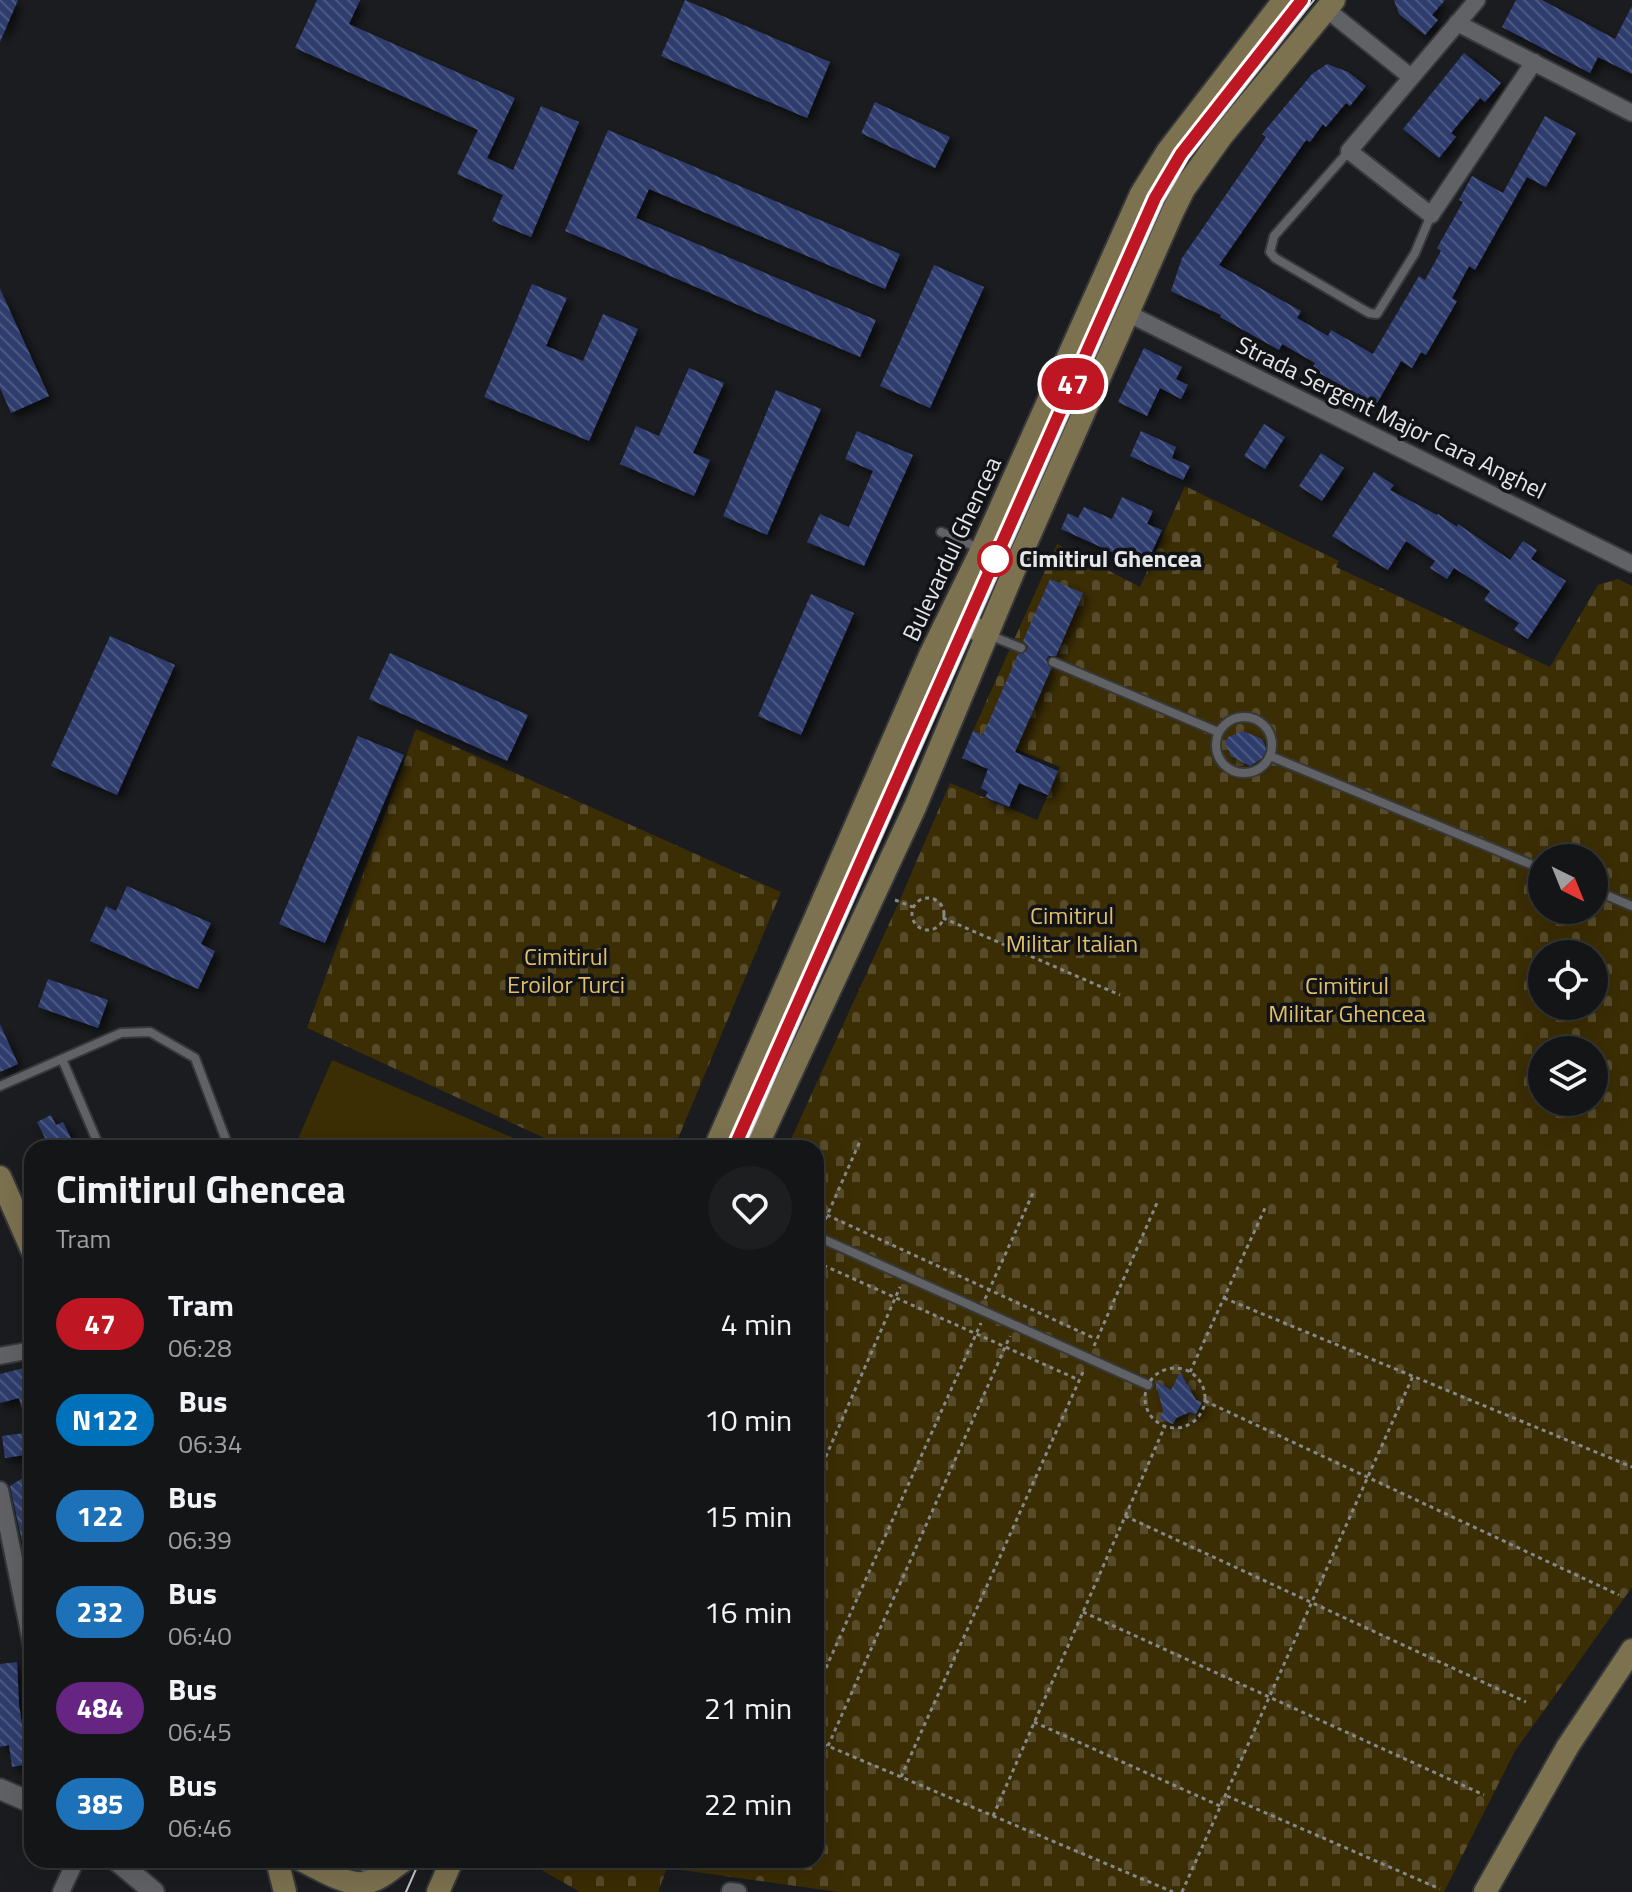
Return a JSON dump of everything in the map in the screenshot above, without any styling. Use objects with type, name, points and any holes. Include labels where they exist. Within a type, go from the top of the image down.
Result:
[{"type":"main road","name":"Bulevardul Ghencea","points":[[718,1140],[931,653],[982,549],[1141,194],[1161,160],[1284,0]]},
{"type":"main road","points":[[760,1140],[915,807],[1173,211],[1190,180],[1221,137],[1330,5]]},
{"type":"main road","points":[[1161,160],[1190,180]]},
{"type":"main road","points":[[950,618],[988,634]]},
{"type":"main road","points":[[0,1177],[24,1232]]},
{"type":"main road","points":[[1485,1892],[1568,1746],[1632,1650]]},
{"type":"main road","points":[[279,1868],[285,1892]]},
{"type":"main road","points":[[319,1868],[348,1881],[384,1885],[397,1868]]},
{"type":"main road","points":[[438,1892],[448,1868]]},
{"type":"street","points":[[1477,0],[1349,151],[1431,215],[1534,62]]},
{"type":"street","points":[[1330,5],[1411,77]]},
{"type":"street","points":[[1457,23],[1632,113]]},
{"type":"street","name":"Strada Sergent Major Cara Anghel","points":[[1129,314],[1632,564]]},
{"type":"street","points":[[0,1356],[24,1352]]},
{"type":"street","points":[[0,1490],[24,1608]]},
{"type":"street","points":[[0,1789],[24,1800]]},
{"type":"street","points":[[61,1892],[72,1868]]},
{"type":"street","points":[[126,1868],[154,1892]]},
{"type":"street","points":[[730,1891],[738,1892]]},
{"type":"lane","points":[[1349,151],[1274,236],[1270,252],[1275,258],[1369,313],[1377,314],[1415,253],[1431,215]]},
{"type":"lane","points":[[941,532],[982,549]]},
{"type":"lane","points":[[988,634],[1021,648]]},
{"type":"lane","points":[[1053,662],[1218,732]]},
{"type":"lane","points":[[1251,717],[1260,722],[1271,737],[1270,756],[1256,770],[1246,773],[1227,768],[1216,752],[1218,732],[1232,719],[1251,717]]},
{"type":"lane","points":[[1270,756],[1528,863]]},
{"type":"lane","points":[[1608,896],[1632,906]]},
{"type":"lane","points":[[0,1086],[121,1033],[150,1032],[195,1058],[226,1140]]},
{"type":"lane","points":[[62,1059],[97,1140]]},
{"type":"lane","points":[[824,1239],[1148,1385]]},
{"type":"lane","points":[[363,1868],[384,1885]]},
{"type":"path","points":[[925,898],[936,900],[943,908],[943,918],[937,927],[922,930],[914,923],[913,907],[925,898]]},
{"type":"path","points":[[892,899],[913,907]]},
{"type":"path","points":[[943,918],[1120,995]]},
{"type":"path","points":[[824,1221],[861,1139]]},
{"type":"path","points":[[824,1672],[976,1333],[989,1290],[1033,1193]]},
{"type":"path","points":[[901,1777],[1157,1203]]},
{"type":"path","points":[[1190,1372],[1266,1206]]},
{"type":"path","points":[[827,1215],[1097,1339]]},
{"type":"path","points":[[824,1266],[1080,1380]]},
{"type":"path","points":[[824,1461],[905,1276]]},
{"type":"path","points":[[1224,1298],[1632,1467]]},
{"type":"path","points":[[828,1746],[1015,1325]]},
{"type":"path","points":[[1171,1368],[1190,1372],[1203,1386],[1205,1401],[1200,1415],[1193,1422],[1175,1428],[1165,1426],[1150,1413],[1146,1395],[1148,1385],[1154,1377],[1171,1368]]},
{"type":"path","points":[[1182,1892],[1413,1376]]},
{"type":"path","points":[[1205,1401],[1619,1595]]},
{"type":"path","points":[[993,1816],[1165,1426]]},
{"type":"path","points":[[1125,1516],[1526,1702]]},
{"type":"path","points":[[1083,1612],[1484,1795]]},
{"type":"path","points":[[1034,1722],[1221,1806]]},
{"type":"path","points":[[824,1744],[1173,1892]]},
{"type":"path","points":[[1226,1795],[1440,1889]]},
{"type":"green space","points":[[1185,486],[1339,561],[1336,567],[1550,667],[1598,585],[1618,579],[1632,586],[1632,1587],[1515,1751],[1444,1892],[839,1892],[667,1868],[824,1868],[824,1140],[791,1140],[950,783],[1037,820],[1060,767],[973,731],[1057,544],[1140,587]]},
{"type":"green space","name":"Cimitirul Eroilor Turci","points":[[416,729],[781,892],[677,1140],[549,1140],[307,1028]]},
{"type":"green space","points":[[332,1060],[518,1140],[297,1140]]},
{"type":"green space","points":[[538,1868],[667,1868],[658,1892],[580,1892]]},
{"type":"building","points":[[0,0],[18,0],[0,42]]},
{"type":"building","points":[[317,0],[360,0],[349,24],[515,98],[487,158],[513,170],[541,106],[579,122],[531,237],[492,221],[503,195],[457,174],[478,130],[295,48]]},
{"type":"building","points":[[685,0],[830,62],[807,118],[661,56]]},
{"type":"building","points":[[1394,0],[1445,0],[1432,15],[1438,20],[1425,35],[1399,14]]},
{"type":"building","points":[[1516,0],[1542,0],[1615,39],[1632,6],[1632,74],[1598,57],[1590,73],[1502,27]]},
{"type":"building","points":[[1464,53],[1501,83],[1485,102],[1480,98],[1451,133],[1456,137],[1439,158],[1403,129]]},
{"type":"building","points":[[1327,64],[1348,72],[1366,86],[1350,106],[1346,103],[1326,127],[1323,124],[1310,142],[1306,140],[1219,265],[1301,311],[1297,318],[1328,336],[1331,330],[1373,354],[1419,276],[1425,280],[1441,251],[1437,248],[1463,202],[1459,200],[1472,176],[1503,193],[1545,116],[1576,133],[1546,187],[1527,177],[1475,270],[1469,266],[1452,298],[1457,301],[1426,355],[1421,352],[1412,368],[1401,361],[1376,405],[1312,369],[1315,363],[1282,344],[1279,350],[1221,315],[1171,291],[1182,258],[1266,137],[1262,134],[1312,74]]},
{"type":"building","points":[[875,102],[950,137],[935,168],[861,133]]},
{"type":"building","points":[[608,130],[900,254],[885,289],[649,189],[636,218],[876,320],[860,357],[565,231]]},
{"type":"building","points":[[934,265],[984,287],[930,408],[880,386]]},
{"type":"building","points":[[532,284],[567,298],[546,346],[583,361],[603,314],[638,329],[589,441],[484,397]]},
{"type":"building","points":[[0,289],[49,396],[11,413],[0,388]]},
{"type":"building","points":[[1144,348],[1182,367],[1176,379],[1188,385],[1181,399],[1160,388],[1147,416],[1118,402]]},
{"type":"building","points":[[689,368],[724,383],[693,453],[710,460],[694,496],[620,464],[636,426],[659,436]]},
{"type":"building","points":[[776,390],[821,409],[767,535],[723,516]]},
{"type":"building","points":[[1264,424],[1285,437],[1265,469],[1244,456]]},
{"type":"building","points":[[857,431],[913,455],[864,566],[807,542],[820,514],[849,527],[873,471],[845,459]]},
{"type":"building","points":[[1141,431],[1176,447],[1172,458],[1190,466],[1183,480],[1130,456]]},
{"type":"building","points":[[1321,453],[1344,468],[1322,501],[1299,486]]},
{"type":"building","points":[[1374,472],[1394,485],[1390,490],[1457,527],[1458,524],[1510,560],[1523,541],[1537,550],[1531,559],[1566,581],[1528,639],[1514,630],[1519,623],[1484,600],[1490,591],[1454,568],[1447,579],[1430,568],[1435,561],[1406,541],[1388,570],[1332,536]]},
{"type":"building","points":[[1122,497],[1153,511],[1147,524],[1162,530],[1145,567],[1061,529],[1068,513],[1078,518],[1084,507],[1112,519]]},
{"type":"building","points":[[1050,579],[1083,593],[1056,656],[1049,656],[1046,660],[1051,669],[1015,752],[1058,771],[1048,795],[1019,783],[1009,807],[985,797],[988,792],[981,788],[988,769],[962,758],[973,731],[983,735],[1018,654],[1027,651],[1028,646],[1023,641]]},
{"type":"building","points":[[811,594],[854,613],[801,735],[758,716]]},
{"type":"building","points":[[110,636],[175,665],[117,795],[51,766]]},
{"type":"building","points":[[390,653],[528,715],[507,761],[369,699]]},
{"type":"building","points":[[1243,731],[1262,739],[1267,750],[1263,756],[1267,762],[1261,759],[1250,766],[1231,756],[1225,742],[1228,737]]},
{"type":"building","points":[[358,736],[404,755],[325,943],[279,924]]},
{"type":"building","points":[[127,886],[211,923],[201,944],[215,951],[198,989],[90,941],[106,906],[116,911]]},
{"type":"building","points":[[48,979],[108,1000],[98,1028],[38,1007]]},
{"type":"building","points":[[0,1024],[18,1064],[0,1072]]},
{"type":"building","points":[[51,1115],[56,1125],[63,1122],[72,1140],[46,1140],[37,1122]]},
{"type":"building","points":[[24,1368],[24,1417],[19,1398],[0,1403],[0,1374]]},
{"type":"building","points":[[1180,1372],[1196,1400],[1202,1402],[1196,1414],[1190,1412],[1176,1418],[1173,1424],[1160,1419],[1163,1411],[1155,1380],[1171,1390]]},
{"type":"building","points":[[24,1433],[24,1455],[5,1458],[2,1436]]},
{"type":"building","points":[[24,1477],[24,1551],[10,1486]]},
{"type":"building","points":[[17,1662],[24,1765],[12,1767],[9,1745],[0,1747],[0,1664]]},
{"type":"tram line","name":"47","points":[[738,1140],[1155,198],[1171,167],[1302,0]]},
{"type":"tram line","points":[[748,1140],[1163,202],[1188,159],[1314,0]]},
{"type":"tram line","points":[[406,1892],[416,1868]]},
{"type":"place","name":"Cimitirul Ghencea","points":[[995,559]]},
{"type":"park label","name":"Cimitirul Militar Italian","points":[[1072,930]]},
{"type":"park label","name":"Cimitirul Militar Ghencea","points":[[1347,1000]]}]
